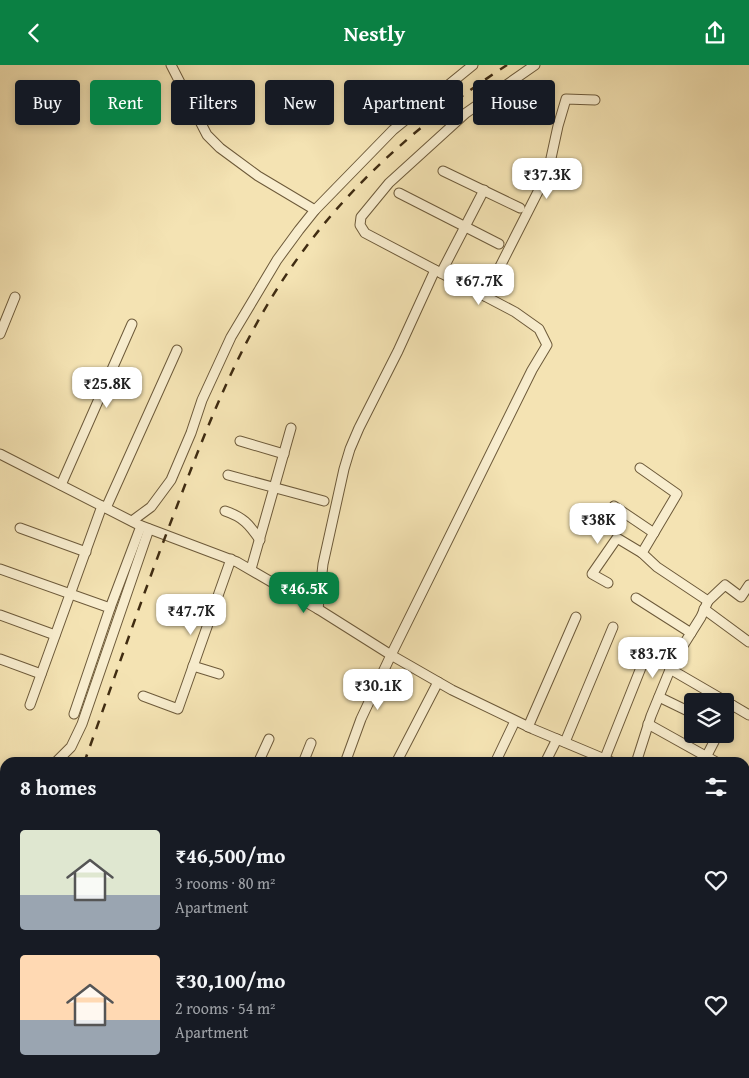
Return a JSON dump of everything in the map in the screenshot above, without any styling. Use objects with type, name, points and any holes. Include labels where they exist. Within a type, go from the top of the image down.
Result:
[{"type":"street","points":[[171,65],[207,135],[220,148],[258,176],[315,210]]},
{"type":"street","points":[[132,521],[151,507],[171,481],[191,433],[202,400],[231,337],[277,260],[315,210],[394,130],[472,65]]},
{"type":"street","points":[[347,757],[391,655],[546,345],[539,329],[515,312],[365,233],[360,225],[361,217],[389,183],[466,113],[535,65]]},
{"type":"street","points":[[485,296],[548,172],[566,99],[595,100]]},
{"type":"street","points":[[443,171],[520,208]]},
{"type":"street","points":[[318,609],[323,564],[350,449],[438,272],[465,227],[484,190]]},
{"type":"street","points":[[400,193],[499,244]]},
{"type":"street","points":[[0,333],[15,297]]},
{"type":"street","points":[[60,485],[132,324]]},
{"type":"street","points":[[30,705],[104,507],[178,350]]},
{"type":"street","points":[[251,569],[292,429]]},
{"type":"street","points":[[240,441],[284,454]]},
{"type":"street","points":[[0,454],[145,527],[231,559],[251,569],[438,682],[528,727],[598,757]]},
{"type":"street","points":[[640,468],[677,494],[642,553]]},
{"type":"street","points":[[228,475],[324,501]]},
{"type":"street","points":[[614,506],[654,533]]},
{"type":"street","points":[[224,511],[235,514],[247,522],[260,539]]},
{"type":"street","points":[[74,714],[110,608],[145,527]]},
{"type":"street","points":[[61,757],[71,747],[82,723],[145,527]]},
{"type":"street","points":[[20,528],[86,551]]},
{"type":"street","points":[[608,583],[592,574],[617,538],[642,553],[749,642]]},
{"type":"street","points":[[143,697],[178,709],[231,559]]},
{"type":"street","points":[[0,569],[110,608]]},
{"type":"street","points":[[638,757],[648,724],[674,660],[706,605],[725,585],[741,597],[748,587]]},
{"type":"street","points":[[636,598],[691,633]]},
{"type":"street","points":[[0,615],[55,635]]},
{"type":"street","points":[[528,727],[576,617]]},
{"type":"street","points":[[549,757],[561,741],[613,627]]},
{"type":"street","points":[[608,757],[650,645]]},
{"type":"street","points":[[0,659],[41,674]]},
{"type":"street","points":[[193,666],[219,674]]},
{"type":"street","points":[[670,669],[711,693]]},
{"type":"street","points":[[399,757],[438,682]]},
{"type":"street","points":[[659,697],[684,709]]},
{"type":"street","points":[[734,706],[749,715]]},
{"type":"street","points":[[498,757],[516,721]]},
{"type":"street","points":[[648,724],[702,757]]},
{"type":"street","points":[[260,757],[268,739]]},
{"type":"street","points":[[305,757],[311,743]]},
{"type":"street","points":[[706,757],[713,743]]},
{"type":"railway","points":[[86,757],[153,570],[203,439],[231,374],[282,281],[324,224],[371,173],[423,126],[507,65]]}]
